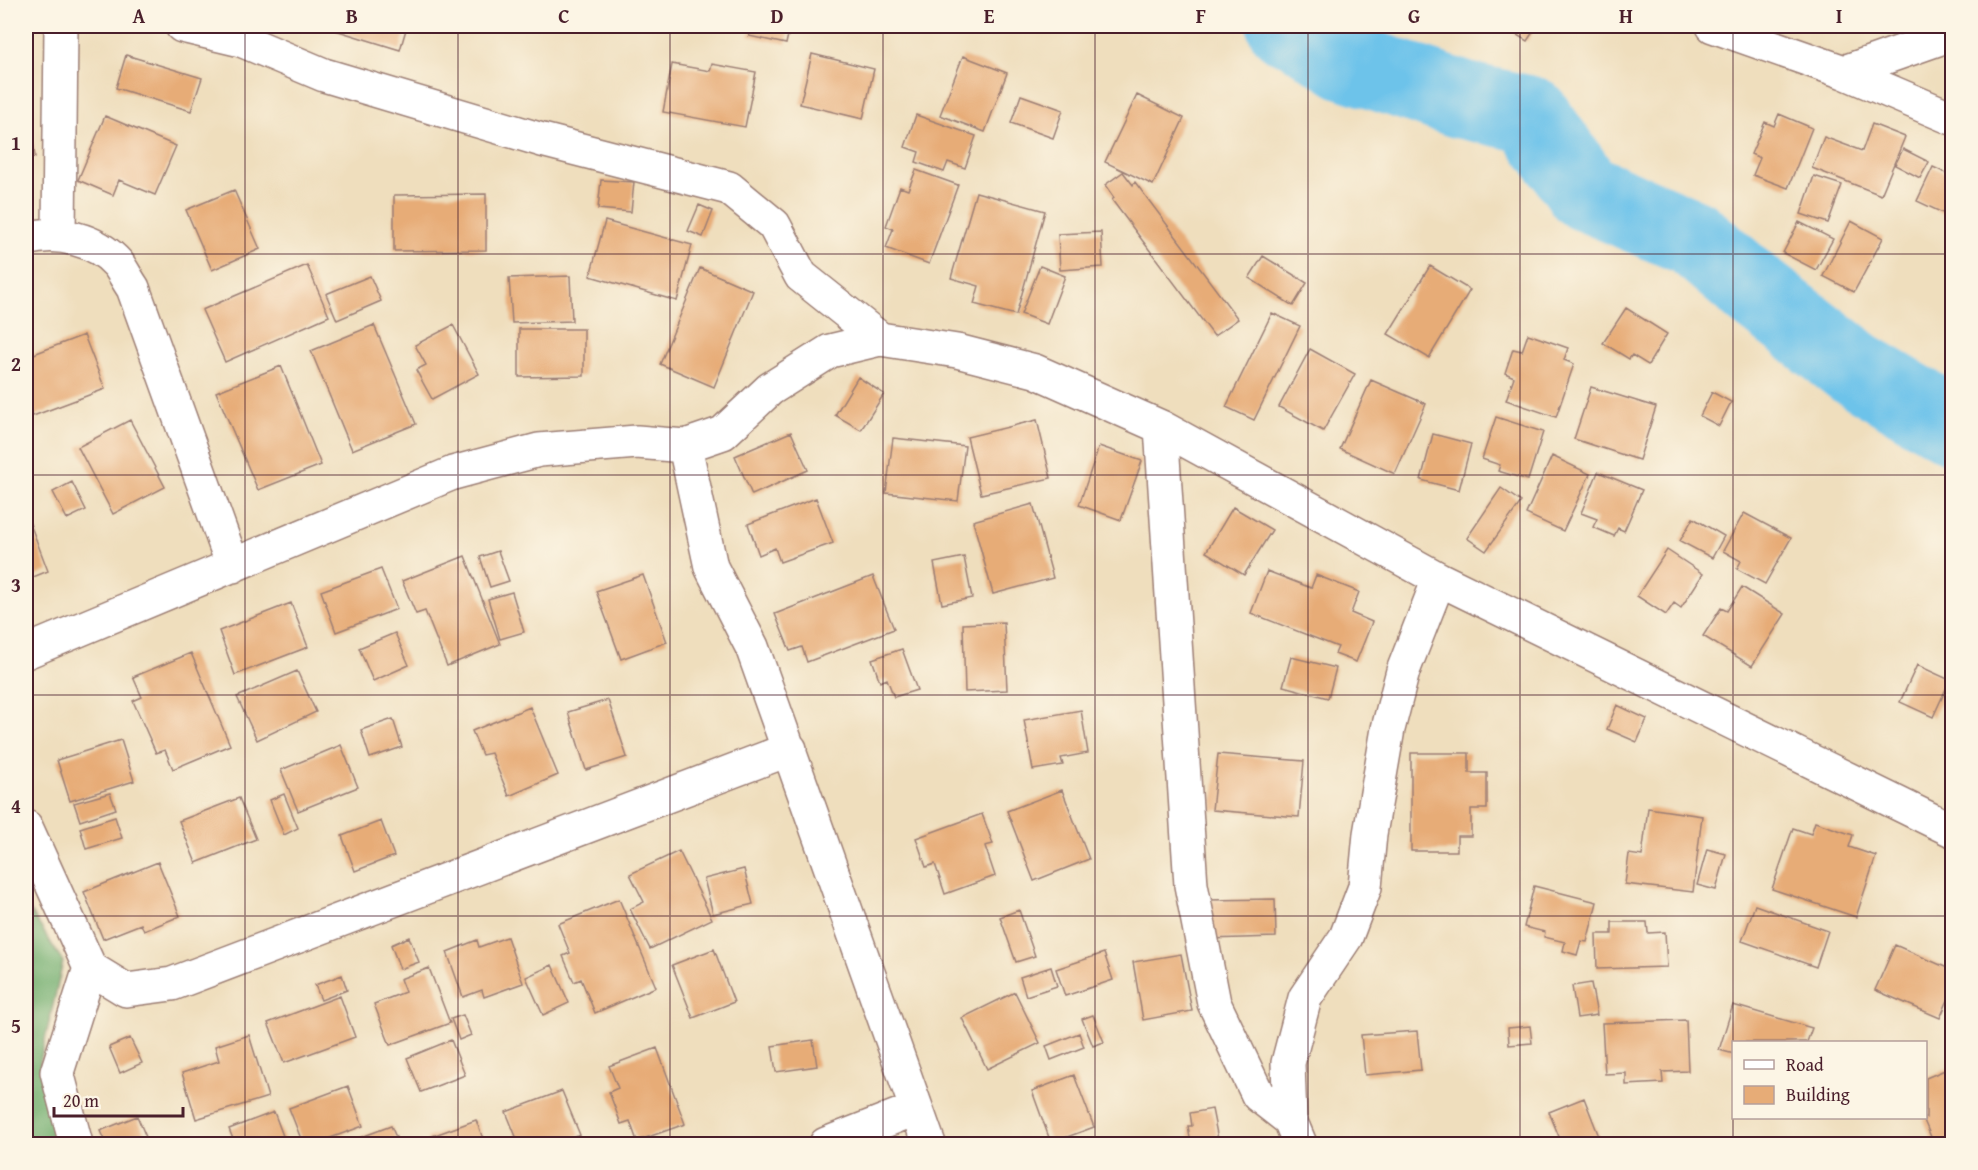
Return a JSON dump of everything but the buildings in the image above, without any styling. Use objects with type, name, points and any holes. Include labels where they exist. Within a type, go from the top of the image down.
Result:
[{"type":"street","points":[[59,235],[61,26]]},
{"type":"street","points":[[182,26],[241,40],[324,75],[542,140],[729,188],[774,225],[801,276],[880,339]]},
{"type":"street","points":[[1713,26],[1844,72],[1953,118]]},
{"type":"street","points":[[1844,72],[1953,34]]},
{"type":"street","points":[[26,239],[59,235],[90,243],[117,263],[132,288],[233,566]]},
{"type":"street","points":[[26,652],[453,472],[539,450],[637,442],[685,446],[723,433],[770,389],[830,351],[880,339],[957,351],[1035,371],[1161,427],[1439,579],[1953,830]]},
{"type":"street","points":[[1161,427],[1191,885],[1214,1003],[1258,1095],[1295,1132]]},
{"type":"street","points":[[685,446],[711,567],[752,647],[929,1144]]},
{"type":"street","points":[[1295,1132],[1288,1063],[1305,998],[1347,937],[1365,887],[1370,834],[1388,729],[1403,671],[1439,579]]},
{"type":"street","points":[[26,827],[90,968],[126,990],[172,984],[790,749]]},
{"type":"street","points":[[76,1144],[57,1072],[90,968]]},
{"type":"street","points":[[826,1144],[915,1108]]},
{"type":"green space","points":[[26,904],[63,962],[40,1062],[61,1144],[26,1144]]},
{"type":"waterway","points":[[1286,26],[1300,31],[1346,61],[1462,100],[1531,115],[1585,192],[1693,238],[1755,291],[1855,368],[1952,425]]}]
